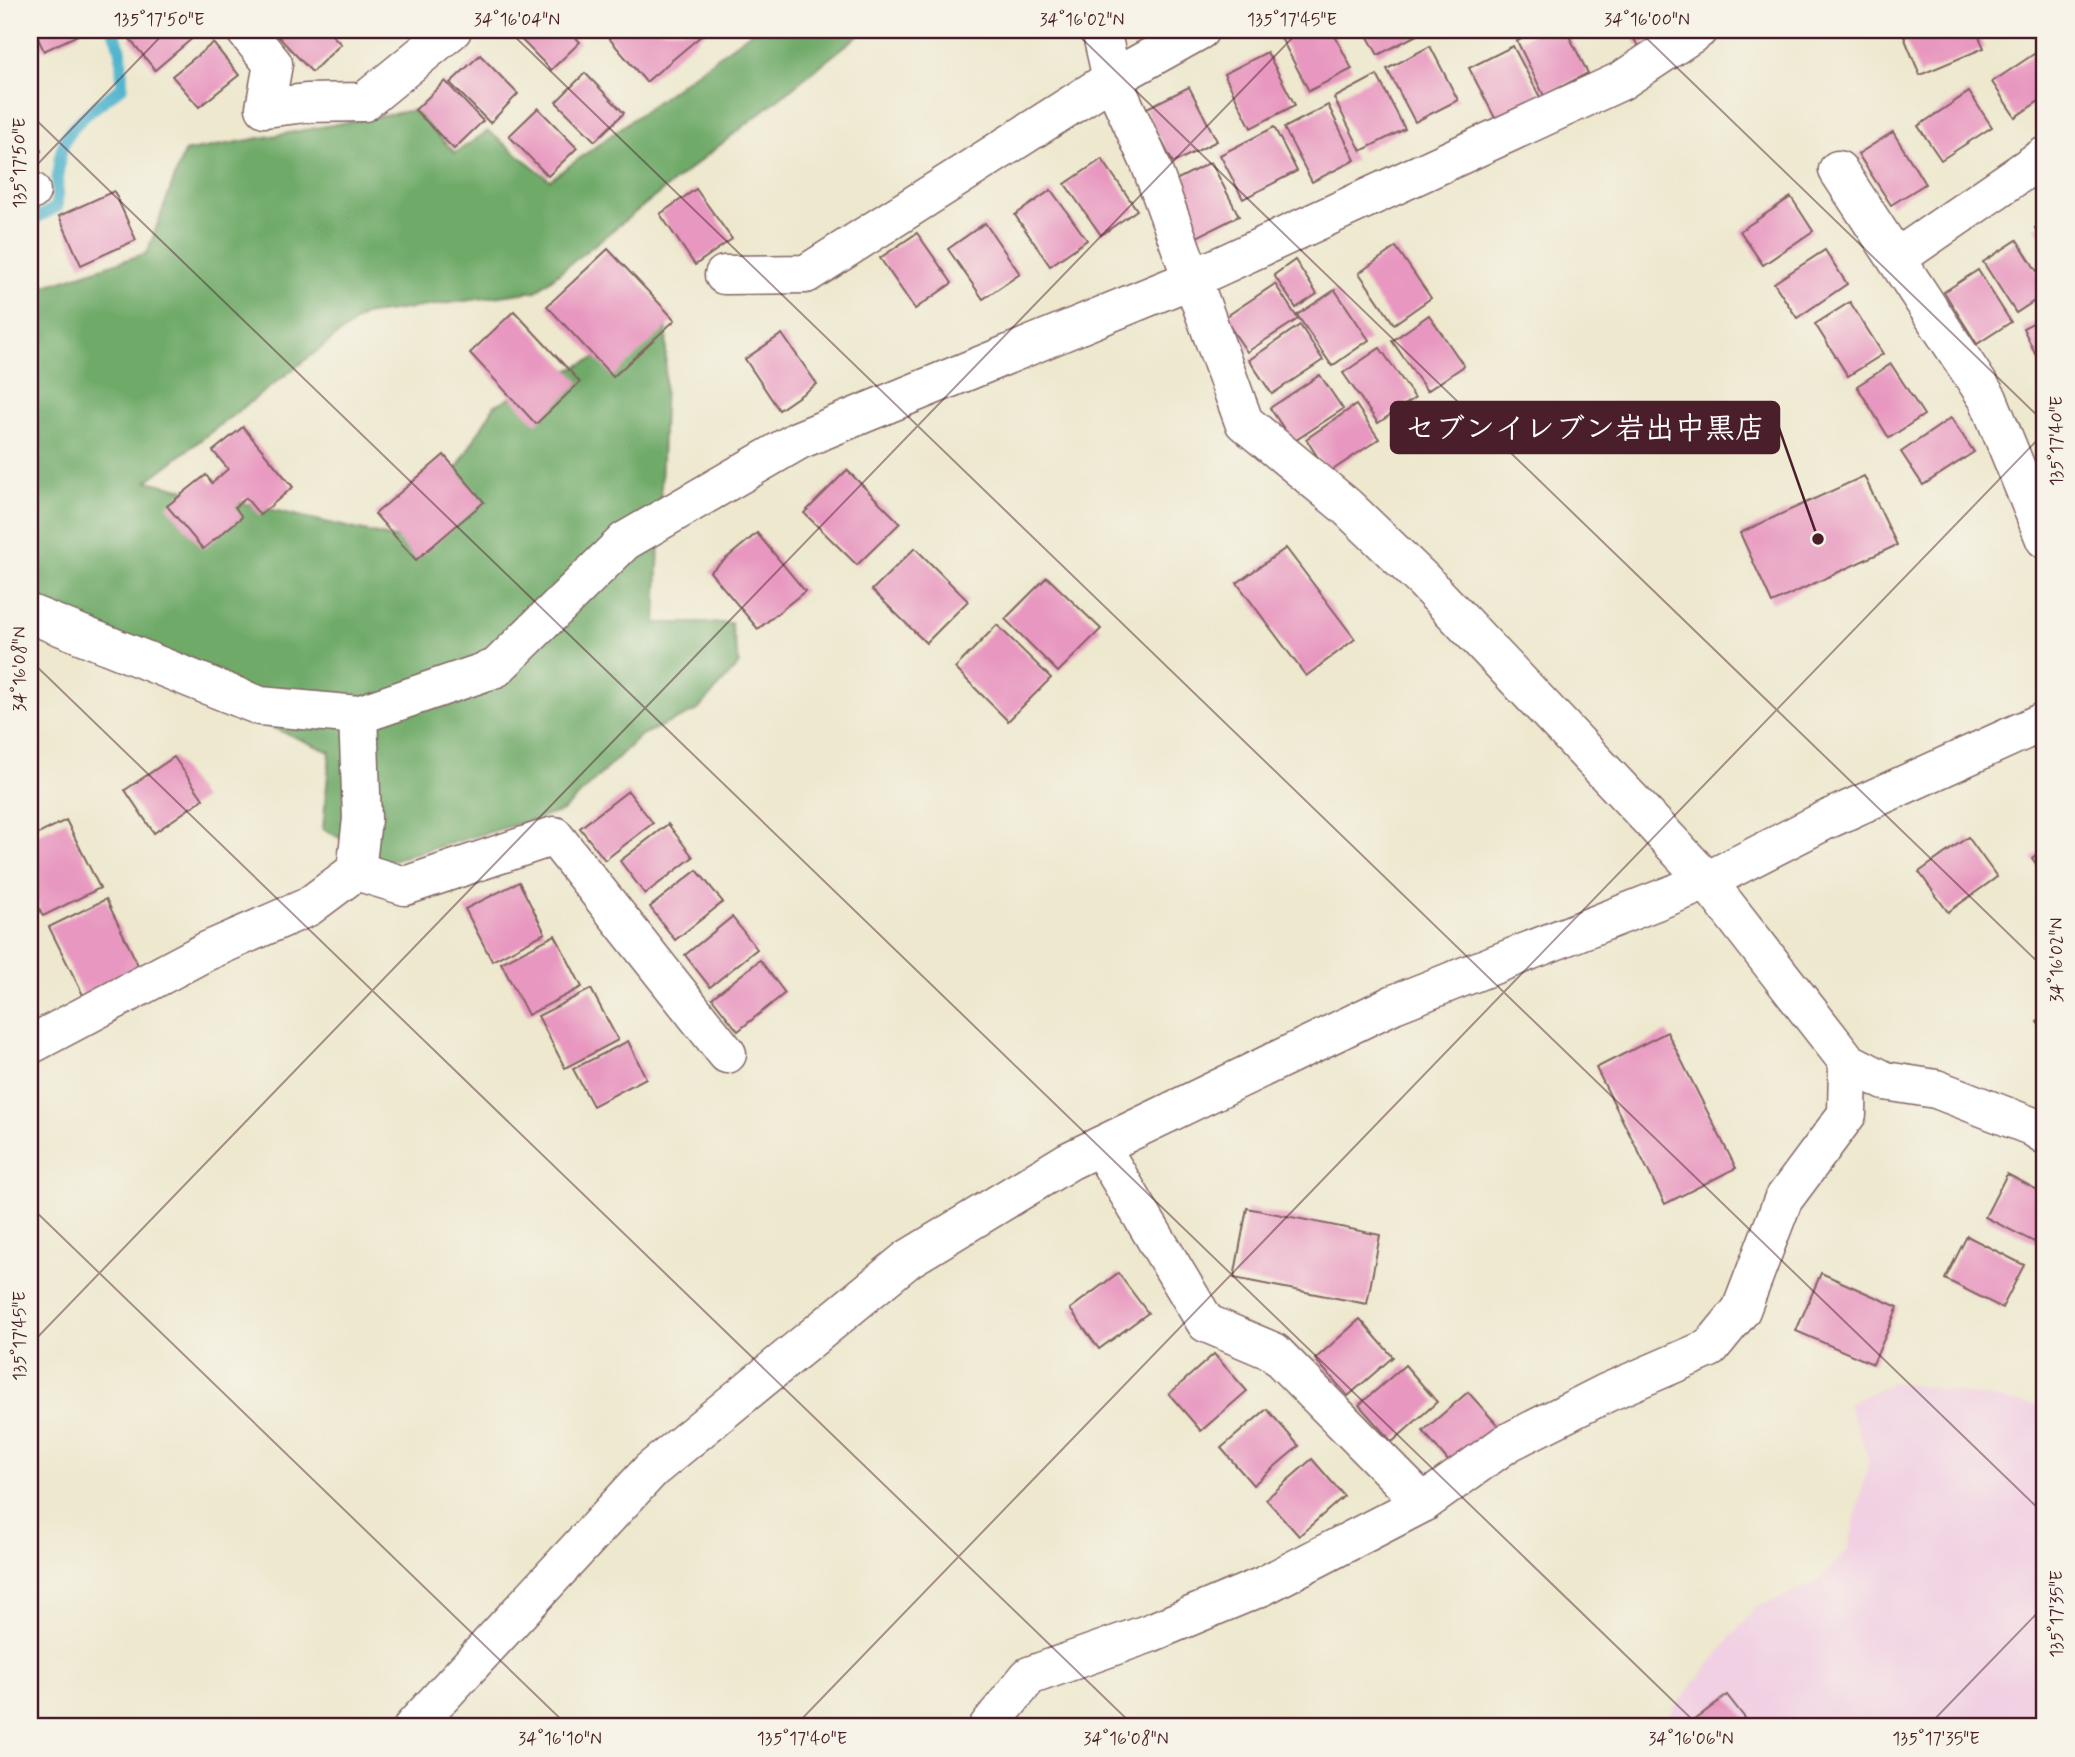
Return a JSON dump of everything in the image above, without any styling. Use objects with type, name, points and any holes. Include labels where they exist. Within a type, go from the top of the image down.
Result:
[{"type":"street","points":[[245,30],[272,64],[265,108],[306,103],[364,102],[452,30]]},
{"type":"street","points":[[1101,30],[1112,79],[1150,163],[1244,422],[1346,506],[1423,580],[1707,881],[1847,1062],[1885,1081],[1936,1089],[2031,1126],[2045,1135]]},
{"type":"street","points":[[723,275],[806,274],[1112,79],[1200,30]]},
{"type":"street","points":[[30,614],[260,706],[359,715],[496,668],[625,541],[799,440],[1192,279],[1621,81],[1698,30]]},
{"type":"street","points":[[1897,258],[2045,156]]},
{"type":"street","points":[[1839,170],[1988,399],[2045,539]]},
{"type":"street","points":[[30,1045],[205,952],[308,907],[356,870],[362,819],[359,715]]},
{"type":"street","points":[[413,1727],[651,1470],[908,1259],[1069,1161],[1394,1004],[1707,881],[1822,822],[2045,722]]},
{"type":"street","points":[[356,870],[405,886],[554,836],[727,1054]]},
{"type":"street","points":[[988,1727],[1029,1676],[1150,1633],[1263,1586],[1423,1503],[1507,1443],[1606,1394],[1710,1348],[1741,1310],[1783,1200],[1847,1114],[1847,1062]]},
{"type":"street","points":[[1100,1146],[1206,1323],[1274,1352],[1423,1503]]},
{"type":"shaded area","points":[[1893,1382],[2045,1407],[2045,1529],[2039,1539],[2045,1582],[2045,1727],[1659,1727],[1755,1608],[1816,1583],[1848,1549],[1869,1460],[1848,1404]]},
{"type":"green space","points":[[754,30],[865,30],[536,291],[364,315],[147,481],[412,542],[495,405],[667,324],[656,623],[731,623],[739,664],[698,710],[641,735],[563,811],[385,862],[323,829],[330,752],[30,625],[30,291],[147,253],[184,152],[413,110],[455,153],[488,131],[550,180]]},
{"type":"building","points":[[34,30],[78,30],[80,34],[44,51]]},
{"type":"building","points":[[139,30],[188,30],[194,37],[155,70],[129,38]]},
{"type":"building","points":[[327,30],[341,44],[312,72],[274,32]]},
{"type":"building","points":[[512,30],[568,30],[580,42],[551,70]]},
{"type":"building","points":[[602,30],[708,30],[646,82]]},
{"type":"building","points":[[1120,30],[1142,30],[1125,38]]},
{"type":"building","points":[[1296,30],[1332,30],[1352,69],[1309,91],[1281,38]]},
{"type":"building","points":[[1364,30],[1420,30],[1421,33],[1378,55]]},
{"type":"building","points":[[1540,30],[1566,30],[1588,73],[1544,96],[1517,41]]},
{"type":"building","points":[[1629,30],[1670,30],[1638,46]]},
{"type":"building","points":[[1922,30],[1976,30],[1984,48],[1920,75],[1904,37]]},
{"type":"building","points":[[213,43],[239,75],[199,107],[172,76]]},
{"type":"building","points":[[1430,46],[1458,100],[1415,122],[1387,69]]},
{"type":"building","points":[[1513,46],[1541,99],[1497,122],[1469,68]]},
{"type":"building","points":[[2043,48],[2045,97],[2015,117],[1992,82]]},
{"type":"building","points":[[1267,52],[1295,105],[1251,128],[1224,74]]},
{"type":"building","points":[[480,55],[518,94],[490,123],[450,83]]},
{"type":"building","points":[[585,73],[624,113],[595,141],[556,102]]},
{"type":"building","points":[[1377,75],[1405,129],[1361,151],[1334,98]]},
{"type":"building","points":[[445,81],[483,121],[454,149],[415,110]]},
{"type":"building","points":[[1189,87],[1217,141],[1173,163],[1145,109]]},
{"type":"building","points":[[1969,92],[1992,127],[1941,160],[1918,126]]},
{"type":"building","points":[[1328,105],[1355,160],[1312,182],[1284,128]]},
{"type":"building","points":[[538,108],[577,148],[548,176],[509,136]]},
{"type":"building","points":[[30,127],[41,151],[30,156]]},
{"type":"building","points":[[1274,127],[1297,171],[1243,199],[1220,155]]},
{"type":"building","points":[[1893,132],[1925,184],[1891,205],[1858,154]]},
{"type":"building","points":[[1102,159],[1137,210],[1101,235],[1065,184]]},
{"type":"building","points":[[1211,162],[1239,216],[1195,238],[1168,184]]},
{"type":"building","points":[[696,189],[732,239],[695,265],[660,214]]},
{"type":"building","points":[[1051,190],[1087,240],[1050,266],[1015,215]]},
{"type":"building","points":[[114,191],[136,240],[81,265],[59,216]]},
{"type":"building","points":[[1791,197],[1813,231],[1763,265],[1740,231]]},
{"type":"building","points":[[2045,221],[2045,243],[2035,228]]},
{"type":"building","points":[[985,223],[1020,274],[983,299],[948,249]]},
{"type":"building","points":[[917,233],[952,283],[915,309],[880,258]]},
{"type":"building","points":[[2017,240],[2045,284],[2045,294],[2016,313],[1983,262]]},
{"type":"building","points":[[1396,247],[1431,298],[1394,324],[1359,273]]},
{"type":"building","points":[[608,249],[675,320],[613,377],[547,306]]},
{"type":"building","points":[[1825,250],[1847,284],[1797,318],[1774,283]]},
{"type":"building","points":[[1295,260],[1317,294],[1296,308],[1274,275]]},
{"type":"building","points":[[1978,270],[2011,322],[1977,344],[1944,292]]},
{"type":"building","points":[[1275,284],[1298,319],[1247,352],[1224,318]]},
{"type":"building","points":[[1335,290],[1369,340],[1332,366],[1297,315]]},
{"type":"building","points":[[1850,302],[1883,354],[1848,376],[1815,324]]},
{"type":"building","points":[[514,311],[580,382],[536,424],[470,353]]},
{"type":"building","points":[[1429,315],[1464,366],[1427,391],[1392,341]]},
{"type":"building","points":[[2045,317],[2045,374],[2023,328]]},
{"type":"building","points":[[1300,325],[1323,360],[1272,394],[1249,360]]},
{"type":"building","points":[[782,334],[817,384],[779,410],[745,359]]},
{"type":"building","points":[[1380,348],[1415,398],[1378,423],[1343,373]]},
{"type":"building","points":[[1891,364],[1924,415],[1889,438],[1857,386]]},
{"type":"building","points":[[1320,375],[1343,409],[1293,442],[1270,408]]},
{"type":"building","points":[[1356,405],[1379,439],[1328,473],[1306,439]]},
{"type":"building","points":[[1951,418],[1974,452],[1923,485],[1901,452]]},
{"type":"building","points":[[243,427],[293,487],[260,515],[246,498],[235,507],[242,517],[203,549],[167,506],[206,475],[212,483],[228,469],[213,451]]},
{"type":"building","points":[[444,455],[484,502],[416,560],[375,514]]},
{"type":"building","points":[[847,470],[900,523],[857,565],[804,513]]},
{"type":"building","points":[[1864,476],[1897,545],[1772,603],[1740,533]]},
{"type":"building","points":[[757,533],[805,591],[758,629],[710,572]]},
{"type":"building","points":[[915,548],[968,601],[926,643],[872,590]]},
{"type":"building","points":[[1286,548],[1355,639],[1306,676],[1237,583]]},
{"type":"building","points":[[1047,577],[1101,629],[1058,672],[1005,619]]},
{"type":"building","points":[[997,625],[1051,678],[1008,721],[955,668]]},
{"type":"building","points":[[174,757],[203,799],[154,833],[125,790]]},
{"type":"building","points":[[628,791],[653,823],[605,860],[580,828]]},
{"type":"building","points":[[66,820],[100,888],[43,916],[30,889],[30,838]]},
{"type":"building","points":[[668,824],[693,857],[645,894],[620,861]]},
{"type":"building","points":[[1968,837],[1997,877],[1948,912],[1919,872]]},
{"type":"building","points":[[2045,848],[2045,876],[2032,858]]},
{"type":"building","points":[[697,870],[723,902],[675,940],[650,907]]},
{"type":"building","points":[[519,882],[545,933],[492,961],[465,909]]},
{"type":"building","points":[[106,899],[139,967],[83,995],[49,927]]},
{"type":"building","points":[[732,917],[757,949],[710,987],[685,955]]},
{"type":"building","points":[[555,935],[582,987],[528,1015],[501,963]]},
{"type":"building","points":[[760,960],[785,993],[738,1031],[712,998]]},
{"type":"building","points":[[591,989],[618,1040],[565,1068],[538,1016]]},
{"type":"building","points":[[2045,1016],[2045,1033],[2037,1022]]},
{"type":"building","points":[[1667,1032],[1736,1168],[1665,1204],[1596,1068]]},
{"type":"building","points":[[628,1041],[646,1078],[593,1106],[573,1069]]},
{"type":"building","points":[[2007,1174],[2045,1194],[2045,1240],[2042,1246],[1985,1217]]},
{"type":"building","points":[[1247,1208],[1380,1235],[1367,1304],[1234,1278]]},
{"type":"building","points":[[1967,1236],[2024,1265],[2002,1308],[1945,1279]]},
{"type":"building","points":[[1118,1273],[1148,1313],[1099,1349],[1070,1309]]},
{"type":"building","points":[[1821,1273],[1898,1307],[1873,1364],[1796,1331]]},
{"type":"building","points":[[1360,1319],[1393,1357],[1348,1396],[1315,1359]]},
{"type":"building","points":[[1214,1354],[1247,1391],[1201,1431],[1169,1394]]},
{"type":"building","points":[[1405,1365],[1437,1402],[1392,1442],[1359,1405]]},
{"type":"building","points":[[1468,1392],[1501,1429],[1455,1469],[1423,1431]]},
{"type":"building","points":[[1267,1409],[1299,1446],[1253,1485],[1221,1448]]},
{"type":"building","points":[[1312,1459],[1344,1496],[1299,1536],[1266,1499]]},
{"type":"building","points":[[1727,1695],[1752,1727],[1685,1727]]},
{"type":"waterway","points":[[30,221],[57,207],[59,163],[68,135],[87,114],[122,87],[121,51],[113,30]]},
{"type":"place","name":"セブンイレブン岩出中黒店","points":[[1818,539]]}]
